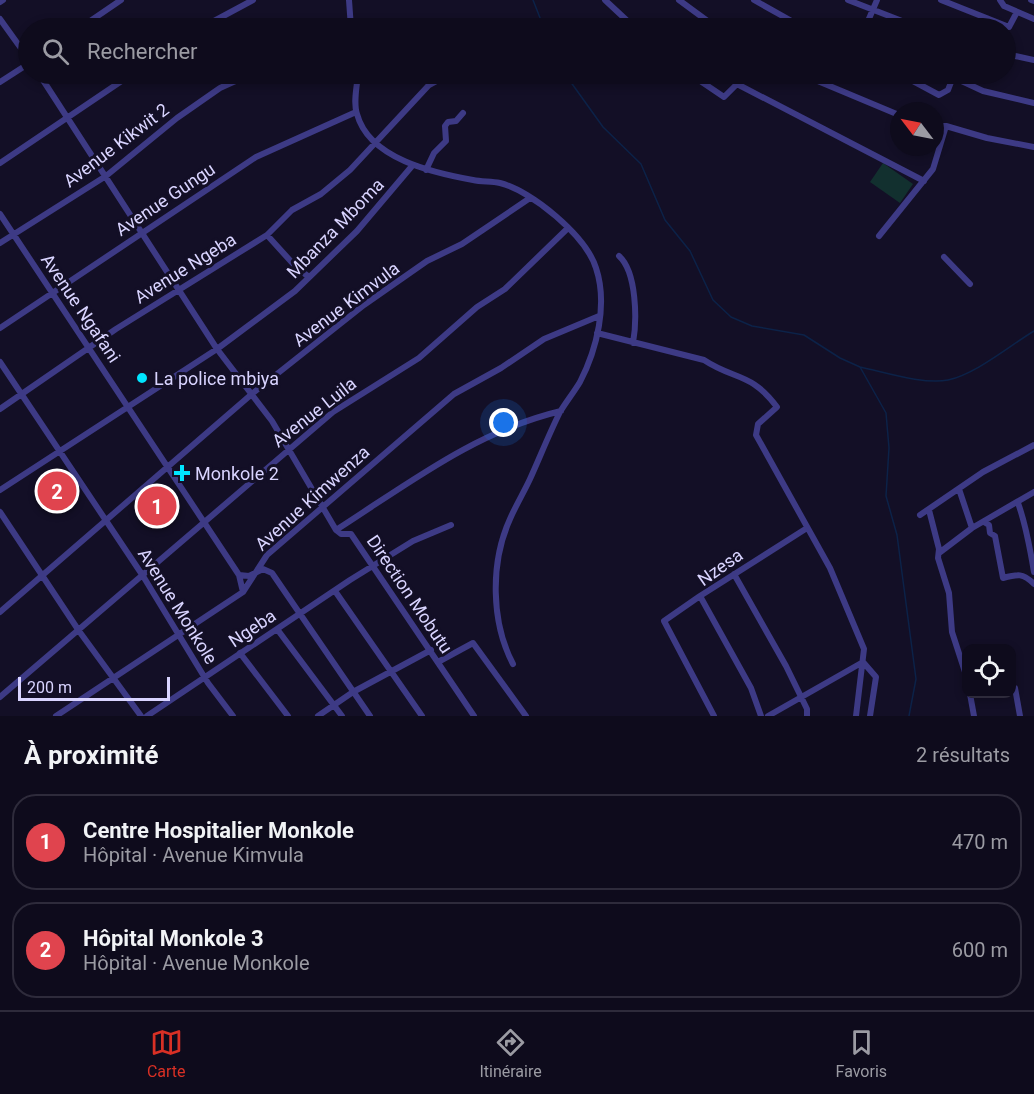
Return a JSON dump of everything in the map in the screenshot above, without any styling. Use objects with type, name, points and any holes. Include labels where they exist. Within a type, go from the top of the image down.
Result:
[{"type":"street","points":[[95,18],[121,0]]},
{"type":"street","points":[[220,18],[253,0]]},
{"type":"street","points":[[349,0],[350,18]]},
{"type":"street","points":[[606,0],[625,18]]},
{"type":"street","points":[[679,0],[703,18]]},
{"type":"street","points":[[754,0],[786,18]]},
{"type":"street","points":[[848,0],[892,18]]},
{"type":"street","points":[[870,18],[877,0]]},
{"type":"street","points":[[941,0],[986,18]]},
{"type":"street","points":[[1000,0],[1001,5],[1034,19]]},
{"type":"street","points":[[1014,18],[1017,12]]},
{"type":"street","points":[[0,19],[18,44]]},
{"type":"street","points":[[1016,56],[1034,60]]},
{"type":"street","points":[[0,82],[18,70]]},
{"type":"street","name":"Direction Mobutu","points":[[45,84],[217,349],[253,393],[336,530],[343,535],[351,534],[474,716]]},
{"type":"street","points":[[0,163],[118,84]]},
{"type":"street","name":"Avenue Kikwit 2","points":[[0,243],[106,176],[177,118],[229,84]]},
{"type":"street","points":[[357,84],[356,112],[362,128],[375,142],[412,166],[473,180],[498,183],[530,198],[568,228],[587,251],[596,267],[601,301],[596,346],[580,382],[561,411],[509,520],[501,543],[496,591],[503,645],[513,664]]},
{"type":"street","name":"Avenue Ngeba","points":[[0,409],[90,350],[116,329],[267,235],[292,210],[321,194],[350,170],[431,84]]},
{"type":"street","points":[[705,84],[724,97],[737,84],[924,182]]},
{"type":"street","points":[[825,84],[890,111]]},
{"type":"street","points":[[919,84],[939,95],[948,90],[950,84]]},
{"type":"street","points":[[967,84],[983,92],[1034,103]]},
{"type":"street","name":"Avenue Gungu","points":[[0,328],[256,157],[356,112]]},
{"type":"street","points":[[426,170],[434,153],[447,141],[445,126],[448,122],[456,121],[463,113]]},
{"type":"street","points":[[879,236],[924,182],[936,160],[946,126],[987,138],[1034,147]]},
{"type":"street","name":"Mbanza Mboma","points":[[0,490],[217,349],[309,277],[357,231],[412,166]]},
{"type":"street","name":"Avenue Kimvula","points":[[0,612],[253,393],[364,305],[427,261],[462,244],[530,198]]},
{"type":"street","name":"Avenue Ngafani","points":[[0,214],[239,575],[243,592]]},
{"type":"street","name":"Avenue Luila","points":[[0,697],[341,406],[419,358],[477,307],[505,289],[568,228]]},
{"type":"street","points":[[267,235],[309,277]]},
{"type":"street","points":[[619,256],[628,274],[634,302],[636,325],[633,343]]},
{"type":"street","points":[[944,257],[970,284]]},
{"type":"street","name":"Avenue Kimwenza","points":[[56,716],[243,592],[267,555],[454,394],[501,368],[544,339],[599,316]]},
{"type":"street","points":[[597,333],[704,360],[713,367],[753,381],[777,407],[758,424],[756,435],[830,568],[864,649],[856,716]]},
{"type":"street","name":"Avenue Monkole","points":[[0,362],[143,576],[206,679],[232,716]]},
{"type":"street","points":[[336,530],[477,441],[512,426],[561,411]]},
{"type":"street","points":[[920,515],[1010,456],[1034,445]]},
{"type":"street","points":[[959,489],[972,528]]},
{"type":"street","points":[[939,553],[972,528],[1034,492]]},
{"type":"street","points":[[1018,503],[1025,520],[1025,533],[1032,543],[1034,572]]},
{"type":"street","points":[[929,510],[949,593],[951,633],[962,664]]},
{"type":"street","points":[[0,512],[79,631],[141,716]]},
{"type":"street","points":[[984,522],[989,525],[990,533],[995,536],[1003,578],[1026,575],[1034,584]]},
{"type":"street","name":"Ngeba","points":[[147,716],[206,679],[240,653],[373,565],[413,541],[451,525]]},
{"type":"street","name":"Nzesa","points":[[761,716],[751,688],[700,596],[807,528]]},
{"type":"street","points":[[239,575],[249,576],[263,569],[272,573],[370,716]]},
{"type":"street","points":[[734,574],[801,698],[807,716]]},
{"type":"street","points":[[335,591],[422,716]]},
{"type":"street","points":[[700,596],[664,621],[714,716]]},
{"type":"street","points":[[277,630],[342,716]]},
{"type":"street","points":[[438,662],[473,643],[526,716]]},
{"type":"street","points":[[318,716],[353,692],[430,650]]},
{"type":"street","points":[[240,653],[288,716]]},
{"type":"street","points":[[768,716],[864,662]]},
{"type":"street","points":[[864,662],[876,677],[870,716]]},
{"type":"street","points":[[1016,697],[1020,716]]},
{"type":"street","points":[[971,698],[974,716]]},
{"type":"street","points":[[158,708],[164,716]]},
{"type":"green space","points":[[883,163],[913,184],[900,203],[870,182]]},
{"type":"waterway","points":[[533,0],[540,18]]},
{"type":"waterway","points":[[572,84],[603,127],[641,164],[665,220],[690,251],[713,300],[731,317],[752,326],[804,335],[840,358],[860,367],[886,413],[889,448],[886,496],[897,535],[916,679],[909,716]]},
{"type":"waterway","points":[[860,367],[927,381],[948,380],[981,366],[1034,331]]},
{"type":"place","name":"La police mbiya","points":[[142,378]]},
{"type":"place","name":"Monkole 2","points":[[182,473]]},
{"type":"place","name":"Hôpital Monkole 3","points":[[57,491]]},
{"type":"place","name":"Centre Hospitalier Monkole","points":[[157,506]]}]
